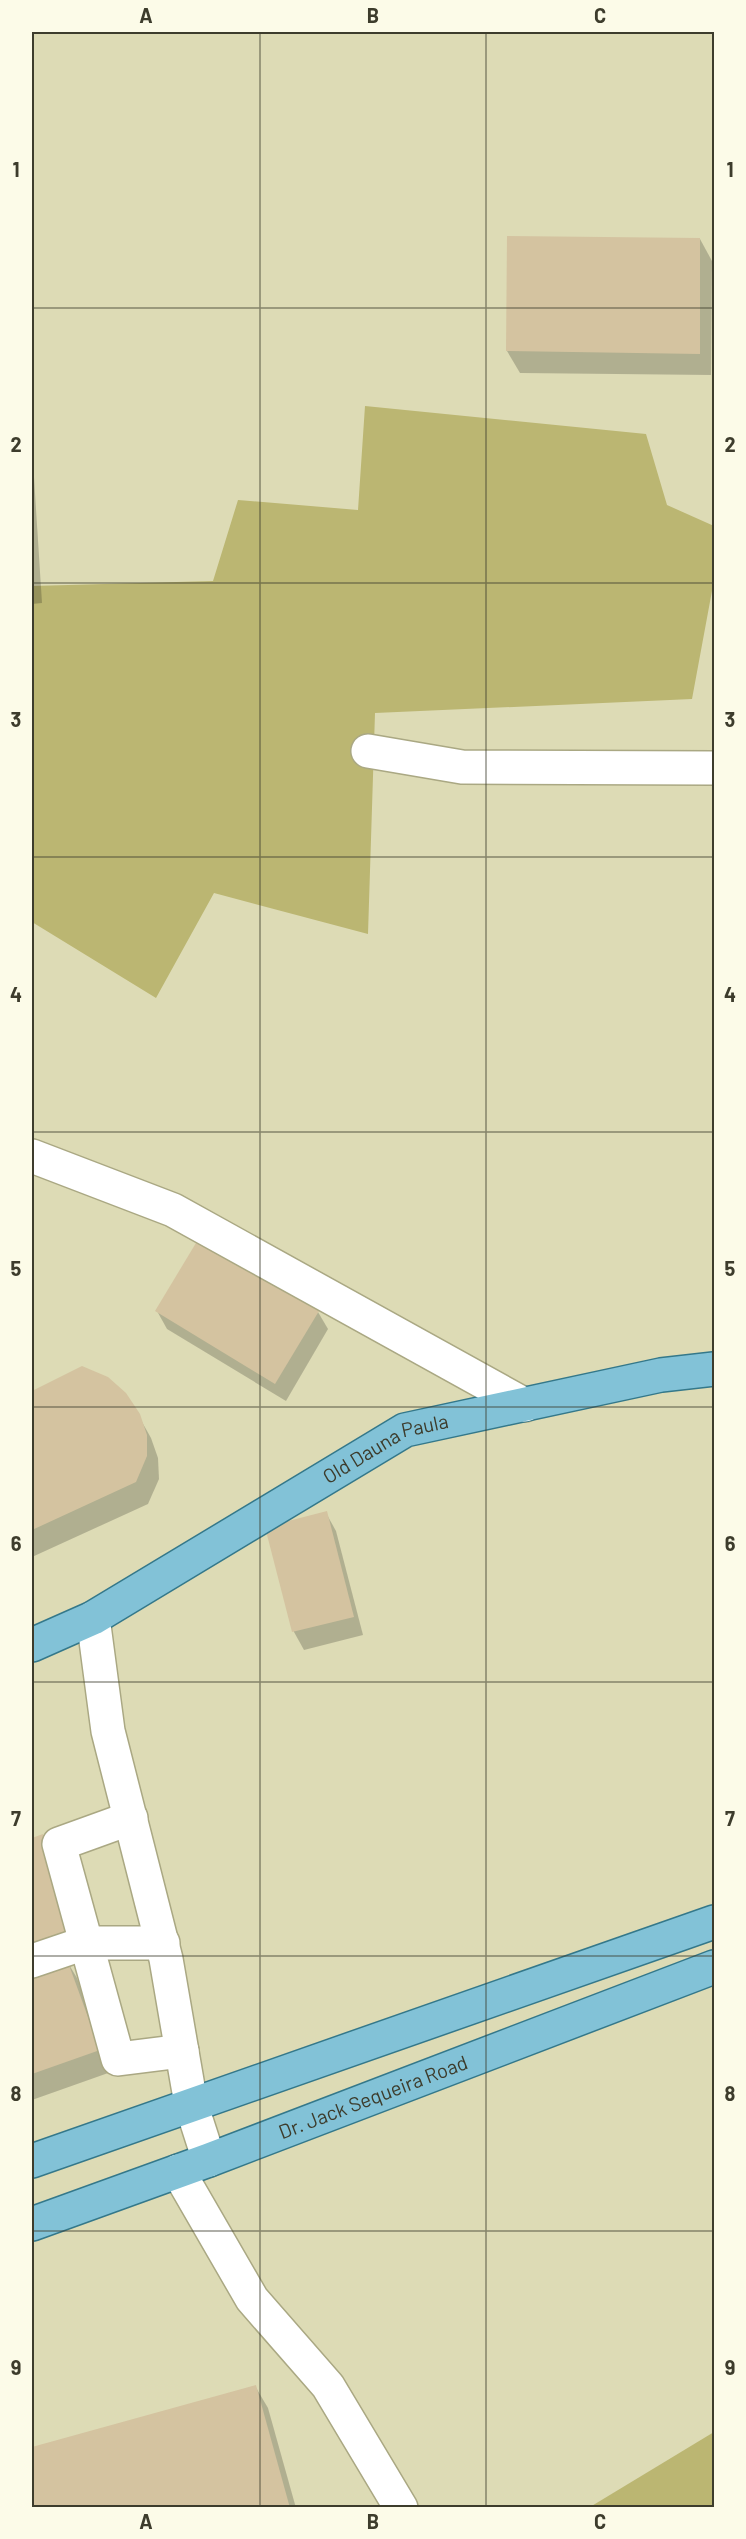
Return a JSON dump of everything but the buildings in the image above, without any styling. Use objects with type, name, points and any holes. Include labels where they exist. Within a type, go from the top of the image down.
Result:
[{"type":"main road","name":"Old Dauna Paula","points":[[32,1645],[93,1618],[405,1430],[661,1376],[714,1369]]},
{"type":"main road","points":[[32,2161],[714,1922]]},
{"type":"main road","name":"Dr. Jack Sequeira Road","points":[[32,2224],[208,2160],[714,1967]]},
{"type":"street","points":[[368,751],[462,767],[714,768]]},
{"type":"street","points":[[32,1156],[173,1210],[525,1405]]},
{"type":"street","points":[[93,1618],[108,1731],[163,1943],[190,2104],[208,2160]]},
{"type":"street","points":[[131,1818],[59,1844],[118,2059],[182,2051]]},
{"type":"street","points":[[32,1961],[86,1943],[163,1943]]},
{"type":"street","points":[[178,2171],[252,2299],[328,2386],[401,2508]]},
{"type":"shaded area","points":[[365,406],[646,434],[667,505],[714,526],[714,580],[692,699],[375,713],[368,934],[214,893],[156,998],[32,922],[32,586],[213,581],[238,500],[358,510]]},
{"type":"shaded area","points":[[714,2432],[714,2507],[590,2507]]}]
